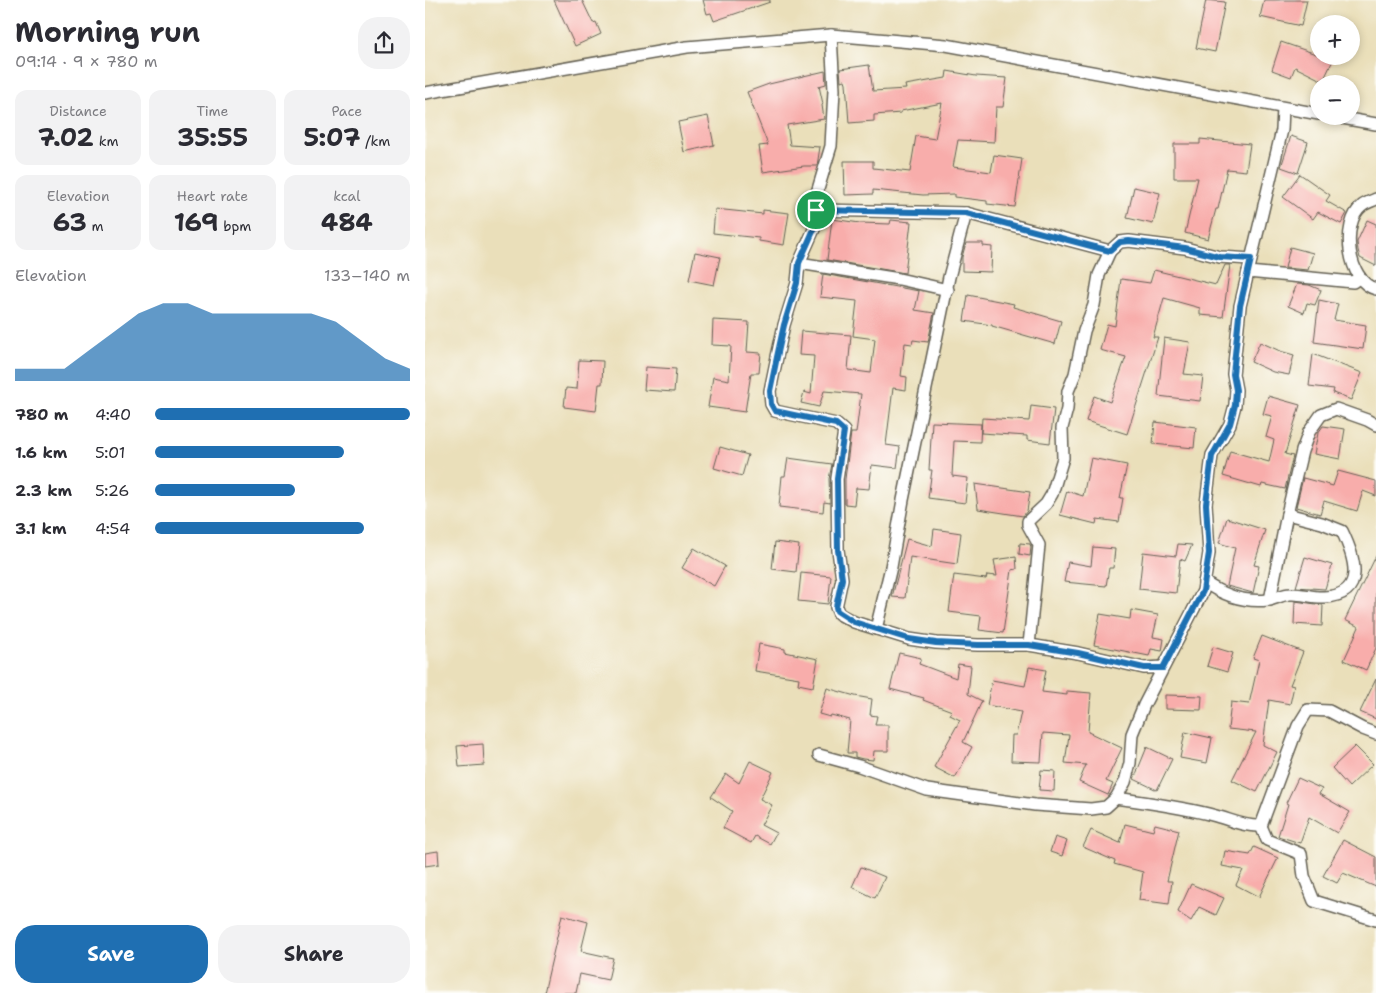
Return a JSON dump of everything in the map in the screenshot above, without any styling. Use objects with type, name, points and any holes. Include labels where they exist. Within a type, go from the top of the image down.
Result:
[{"type":"street","points":[[425,93],[687,47],[831,35],[946,45],[1310,112]]},
{"type":"street","points":[[831,35],[834,90],[831,146],[817,196],[815,227],[799,263],[797,283],[784,325],[770,391],[771,404],[775,411],[836,424],[844,431],[837,479],[838,550],[842,579],[836,607],[839,614],[854,622],[909,639],[936,643],[1029,645],[1078,653],[1144,668],[1163,668]]},
{"type":"street","points":[[819,755],[859,766],[927,790],[1035,805],[1091,810],[1106,807],[1116,798],[1125,782],[1130,763],[1132,734],[1144,705],[1203,591],[1209,553],[1206,504],[1212,456],[1230,424],[1235,405],[1236,390],[1233,374],[1240,306],[1282,130],[1283,108]]},
{"type":"street","points":[[1360,121],[1376,124]]},
{"type":"street","points":[[1376,199],[1362,206],[1353,218],[1349,235],[1351,258],[1359,277],[1370,288],[1376,289]]},
{"type":"street","points":[[816,210],[966,213],[1110,251]]},
{"type":"street","points":[[876,629],[891,567],[949,277],[966,213]]},
{"type":"street","points":[[1029,645],[1039,545],[1028,525],[1028,521],[1046,504],[1052,494],[1063,458],[1062,428],[1067,409],[1068,391],[1075,374],[1084,331],[1094,305],[1099,275],[1110,251],[1120,242],[1129,241],[1185,248],[1220,257],[1251,259]]},
{"type":"street","points":[[799,263],[899,279],[947,290]]},
{"type":"street","points":[[1248,272],[1353,282],[1359,277]]},
{"type":"street","points":[[1270,600],[1287,514],[1309,432],[1321,415],[1336,409],[1358,416],[1376,426]]},
{"type":"street","points":[[1204,582],[1218,592],[1253,601],[1270,600],[1290,594],[1323,597],[1341,595],[1348,590],[1353,582],[1352,552],[1342,531],[1322,523],[1287,514]]},
{"type":"street","points":[[1376,734],[1329,711],[1307,710],[1298,726],[1261,826],[1267,840],[1301,854],[1304,876],[1313,901],[1376,920]]},
{"type":"street","points":[[1116,798],[1164,805],[1216,816],[1251,826],[1261,826]]},
{"type":"building","points":[[554,0],[582,0],[593,23],[596,22],[601,34],[575,46]]},
{"type":"building","points":[[703,0],[770,0],[770,2],[714,21],[711,13],[707,14]]},
{"type":"building","points":[[1206,0],[1225,2],[1215,52],[1196,48]]},
{"type":"building","points":[[1264,0],[1307,0],[1301,26],[1260,17]]},
{"type":"building","points":[[1281,42],[1310,52],[1310,65],[1331,65],[1326,75],[1311,75],[1295,67],[1291,77],[1272,70]]},
{"type":"building","points":[[869,65],[873,91],[906,89],[905,85],[946,78],[947,71],[976,76],[1007,78],[1003,107],[996,107],[994,142],[958,140],[953,167],[991,172],[994,155],[1022,159],[1015,207],[987,204],[987,201],[954,197],[954,194],[923,195],[873,190],[873,194],[845,195],[844,161],[873,161],[873,168],[910,172],[916,136],[935,139],[942,103],[901,111],[901,113],[874,115],[874,121],[849,123],[846,83],[845,80],[841,81],[840,69]]},
{"type":"building","points":[[825,71],[826,84],[819,86],[824,119],[787,125],[790,145],[820,147],[817,166],[763,172],[759,146],[768,145],[747,92],[769,84]]},
{"type":"building","points":[[708,116],[714,145],[684,152],[678,122]]},
{"type":"building","points":[[1291,136],[1308,142],[1298,173],[1281,167]]},
{"type":"building","points":[[1200,139],[1250,144],[1246,171],[1227,169],[1218,209],[1216,209],[1208,239],[1185,233],[1198,178],[1174,178],[1174,144],[1200,144]]},
{"type":"building","points":[[1300,174],[1330,195],[1326,201],[1347,213],[1341,224],[1318,212],[1313,219],[1283,197]]},
{"type":"building","points":[[1134,187],[1160,193],[1153,224],[1127,218]]},
{"type":"building","points":[[715,209],[763,214],[763,210],[789,213],[784,245],[759,241],[759,238],[713,233]]},
{"type":"building","points":[[832,219],[860,223],[890,224],[891,220],[911,222],[905,273],[827,260]]},
{"type":"building","points":[[1367,220],[1376,224],[1376,266],[1360,258],[1358,250],[1357,242]]},
{"type":"building","points":[[966,243],[983,243],[983,246],[992,247],[991,272],[962,271],[962,257]]},
{"type":"building","points":[[1290,247],[1313,253],[1308,270],[1285,268]]},
{"type":"building","points":[[695,252],[720,257],[714,285],[689,280]]},
{"type":"building","points":[[1225,265],[1230,265],[1223,317],[1200,315],[1200,308],[1164,298],[1153,337],[1158,337],[1127,434],[1086,421],[1094,396],[1110,402],[1126,357],[1100,350],[1107,324],[1115,326],[1121,279],[1150,283],[1154,270],[1216,285]]},
{"type":"building","points":[[823,274],[919,291],[915,310],[934,313],[928,342],[913,340],[912,344],[905,343],[901,376],[907,377],[906,390],[893,388],[886,445],[900,447],[897,468],[872,465],[869,489],[856,488],[854,505],[845,504],[845,479],[851,433],[856,433],[861,394],[824,391],[819,407],[801,403],[804,392],[811,394],[814,356],[799,355],[801,331],[851,335],[848,370],[871,373],[875,339],[853,336],[857,301],[820,297]]},
{"type":"building","points":[[1297,284],[1309,285],[1321,290],[1315,305],[1307,303],[1304,313],[1288,306]]},
{"type":"building","points":[[968,295],[1014,304],[1013,307],[1061,321],[1055,344],[992,325],[964,321]]},
{"type":"building","points":[[1319,300],[1338,304],[1334,320],[1366,325],[1363,349],[1314,342]]},
{"type":"building","points":[[713,320],[749,322],[747,352],[761,353],[759,373],[751,373],[745,412],[708,407],[713,377],[729,380],[731,346],[712,345]]},
{"type":"building","points":[[1164,338],[1190,342],[1184,374],[1203,376],[1200,401],[1158,396]]},
{"type":"building","points":[[1260,342],[1294,355],[1289,375],[1273,372],[1251,362]]},
{"type":"building","points":[[1313,354],[1362,373],[1351,400],[1333,393],[1334,389],[1309,386]]},
{"type":"building","points":[[579,360],[603,361],[602,384],[599,384],[596,411],[564,407],[566,388],[577,389]]},
{"type":"building","points":[[646,367],[676,369],[674,392],[644,390]]},
{"type":"building","points":[[1268,396],[1300,405],[1285,454],[1293,456],[1285,489],[1262,484],[1261,487],[1223,476],[1230,451],[1269,462],[1274,440],[1266,437],[1272,416],[1263,414]]},
{"type":"building","points":[[1031,406],[1054,409],[1050,443],[1027,440],[1027,436],[981,433],[982,418],[1029,421]]},
{"type":"building","points":[[932,422],[981,424],[980,442],[954,441],[952,476],[968,478],[965,503],[928,498],[932,470],[929,470]]},
{"type":"building","points":[[1155,422],[1196,427],[1194,448],[1153,444]]},
{"type":"building","points":[[1323,426],[1345,429],[1340,459],[1314,454],[1318,433]]},
{"type":"building","points":[[720,447],[748,455],[742,476],[714,468]]},
{"type":"building","points":[[788,458],[832,464],[829,479],[830,503],[824,502],[823,512],[779,507],[782,476],[785,476]]},
{"type":"building","points":[[1091,458],[1127,465],[1120,498],[1123,498],[1119,522],[1097,519],[1096,524],[1060,515],[1067,491],[1083,496]]},
{"type":"building","points":[[1338,471],[1376,481],[1376,496],[1363,491],[1357,511],[1324,501],[1320,514],[1296,507],[1303,478],[1333,486]]},
{"type":"building","points":[[975,484],[1030,492],[1027,511],[1023,516],[978,509]]},
{"type":"building","points":[[1227,518],[1265,530],[1254,565],[1259,566],[1253,593],[1227,586],[1235,548],[1219,543]]},
{"type":"building","points":[[934,529],[961,533],[957,564],[910,557],[905,598],[892,597],[907,539],[932,546]]},
{"type":"building","points":[[775,542],[799,545],[796,572],[772,569]]},
{"type":"building","points":[[1020,543],[1030,544],[1030,556],[1019,554]]},
{"type":"building","points":[[1178,544],[1192,545],[1185,561],[1180,559],[1176,593],[1139,589],[1143,552],[1176,556]]},
{"type":"building","points":[[1093,547],[1115,549],[1113,568],[1109,568],[1106,586],[1064,582],[1068,562],[1091,566]]},
{"type":"building","points":[[694,548],[725,566],[714,586],[682,568]]},
{"type":"building","points":[[1376,556],[1376,648],[1366,670],[1344,660],[1359,627],[1345,620]]},
{"type":"building","points":[[1016,557],[1017,569],[1012,570],[1003,633],[979,630],[981,616],[949,612],[954,575],[986,579],[987,575],[997,576],[994,560]]},
{"type":"building","points":[[1305,557],[1332,565],[1325,589],[1296,587]]},
{"type":"building","points":[[801,573],[831,576],[828,604],[798,601]]},
{"type":"building","points":[[1295,601],[1323,605],[1322,626],[1294,624]]},
{"type":"building","points":[[1131,610],[1158,615],[1153,637],[1164,639],[1162,651],[1151,649],[1149,656],[1094,645],[1100,614],[1130,619]]},
{"type":"building","points":[[1262,636],[1303,652],[1290,685],[1294,686],[1290,704],[1269,700],[1263,745],[1277,752],[1257,792],[1232,780],[1256,732],[1228,729],[1231,702],[1249,704],[1259,660],[1253,658]]},
{"type":"building","points":[[759,644],[785,649],[785,652],[818,659],[813,687],[798,684],[799,678],[755,671]]},
{"type":"building","points":[[1213,647],[1233,653],[1227,672],[1207,666]]},
{"type":"building","points":[[899,653],[921,658],[919,664],[956,678],[958,664],[971,666],[968,694],[982,701],[963,742],[972,747],[955,778],[934,767],[960,720],[950,715],[952,711],[923,700],[924,698],[890,689]]},
{"type":"building","points":[[1029,667],[1046,670],[1042,692],[1067,695],[1067,691],[1091,693],[1088,732],[1122,748],[1106,781],[1113,784],[1108,795],[1079,782],[1086,765],[1065,763],[1069,735],[1043,733],[1041,762],[1011,761],[1012,735],[1016,735],[1021,712],[987,705],[992,680],[1025,686]]},
{"type":"building","points":[[1376,679],[1376,719],[1360,712]]},
{"type":"building","points":[[827,688],[872,699],[870,715],[877,716],[875,725],[888,725],[888,751],[874,751],[873,760],[855,757],[855,753],[847,753],[850,720],[819,714]]},
{"type":"building","points":[[1165,695],[1202,696],[1201,710],[1165,709]]},
{"type":"building","points":[[1185,732],[1212,738],[1207,763],[1180,758]]},
{"type":"building","points":[[483,744],[484,765],[459,767],[457,746]]},
{"type":"building","points":[[1355,746],[1373,764],[1349,787],[1332,768]]},
{"type":"building","points":[[1147,747],[1172,759],[1157,790],[1134,779]]},
{"type":"building","points":[[750,761],[773,772],[760,799],[772,805],[761,825],[776,833],[770,844],[755,836],[751,843],[723,828],[732,811],[711,797],[726,774],[739,783]]},
{"type":"building","points":[[1041,770],[1055,771],[1054,791],[1039,790]]},
{"type":"building","points":[[1298,778],[1322,789],[1319,794],[1350,812],[1337,833],[1309,817],[1300,843],[1278,836],[1288,804],[1286,803]]},
{"type":"building","points":[[1125,824],[1153,831],[1155,824],[1179,830],[1167,881],[1172,881],[1169,904],[1139,900],[1143,872],[1114,864],[1115,861],[1083,847],[1091,830],[1120,843]]},
{"type":"building","points":[[1055,837],[1067,841],[1062,856],[1050,852]]},
{"type":"building","points":[[1343,840],[1376,857],[1376,887],[1343,873],[1337,883],[1323,876]]},
{"type":"building","points":[[1254,847],[1278,858],[1259,897],[1236,885],[1243,870],[1222,866],[1225,851],[1250,855]]},
{"type":"building","points":[[438,851],[439,864],[425,866],[425,853]]},
{"type":"building","points":[[861,867],[885,877],[875,898],[852,887]]},
{"type":"building","points":[[1191,884],[1224,898],[1216,915],[1199,907],[1191,921],[1178,912]]},
{"type":"building","points":[[562,915],[588,922],[581,951],[613,958],[608,980],[580,974],[576,993],[544,993]]},
{"type":"route","points":[[816,210],[966,213],[1110,251],[1120,242],[1129,241],[1148,245],[1185,248],[1220,257],[1251,259],[1240,306],[1233,374],[1236,390],[1235,405],[1230,424],[1212,456],[1206,504],[1209,553],[1203,591],[1163,668],[1144,668],[1078,653],[1029,645],[936,643],[909,639],[854,622],[839,614],[836,607],[842,579],[838,550],[837,479],[844,431],[841,426],[836,424],[775,411],[771,404],[770,391],[784,325],[797,283],[799,263],[815,227],[816,210]]}]
